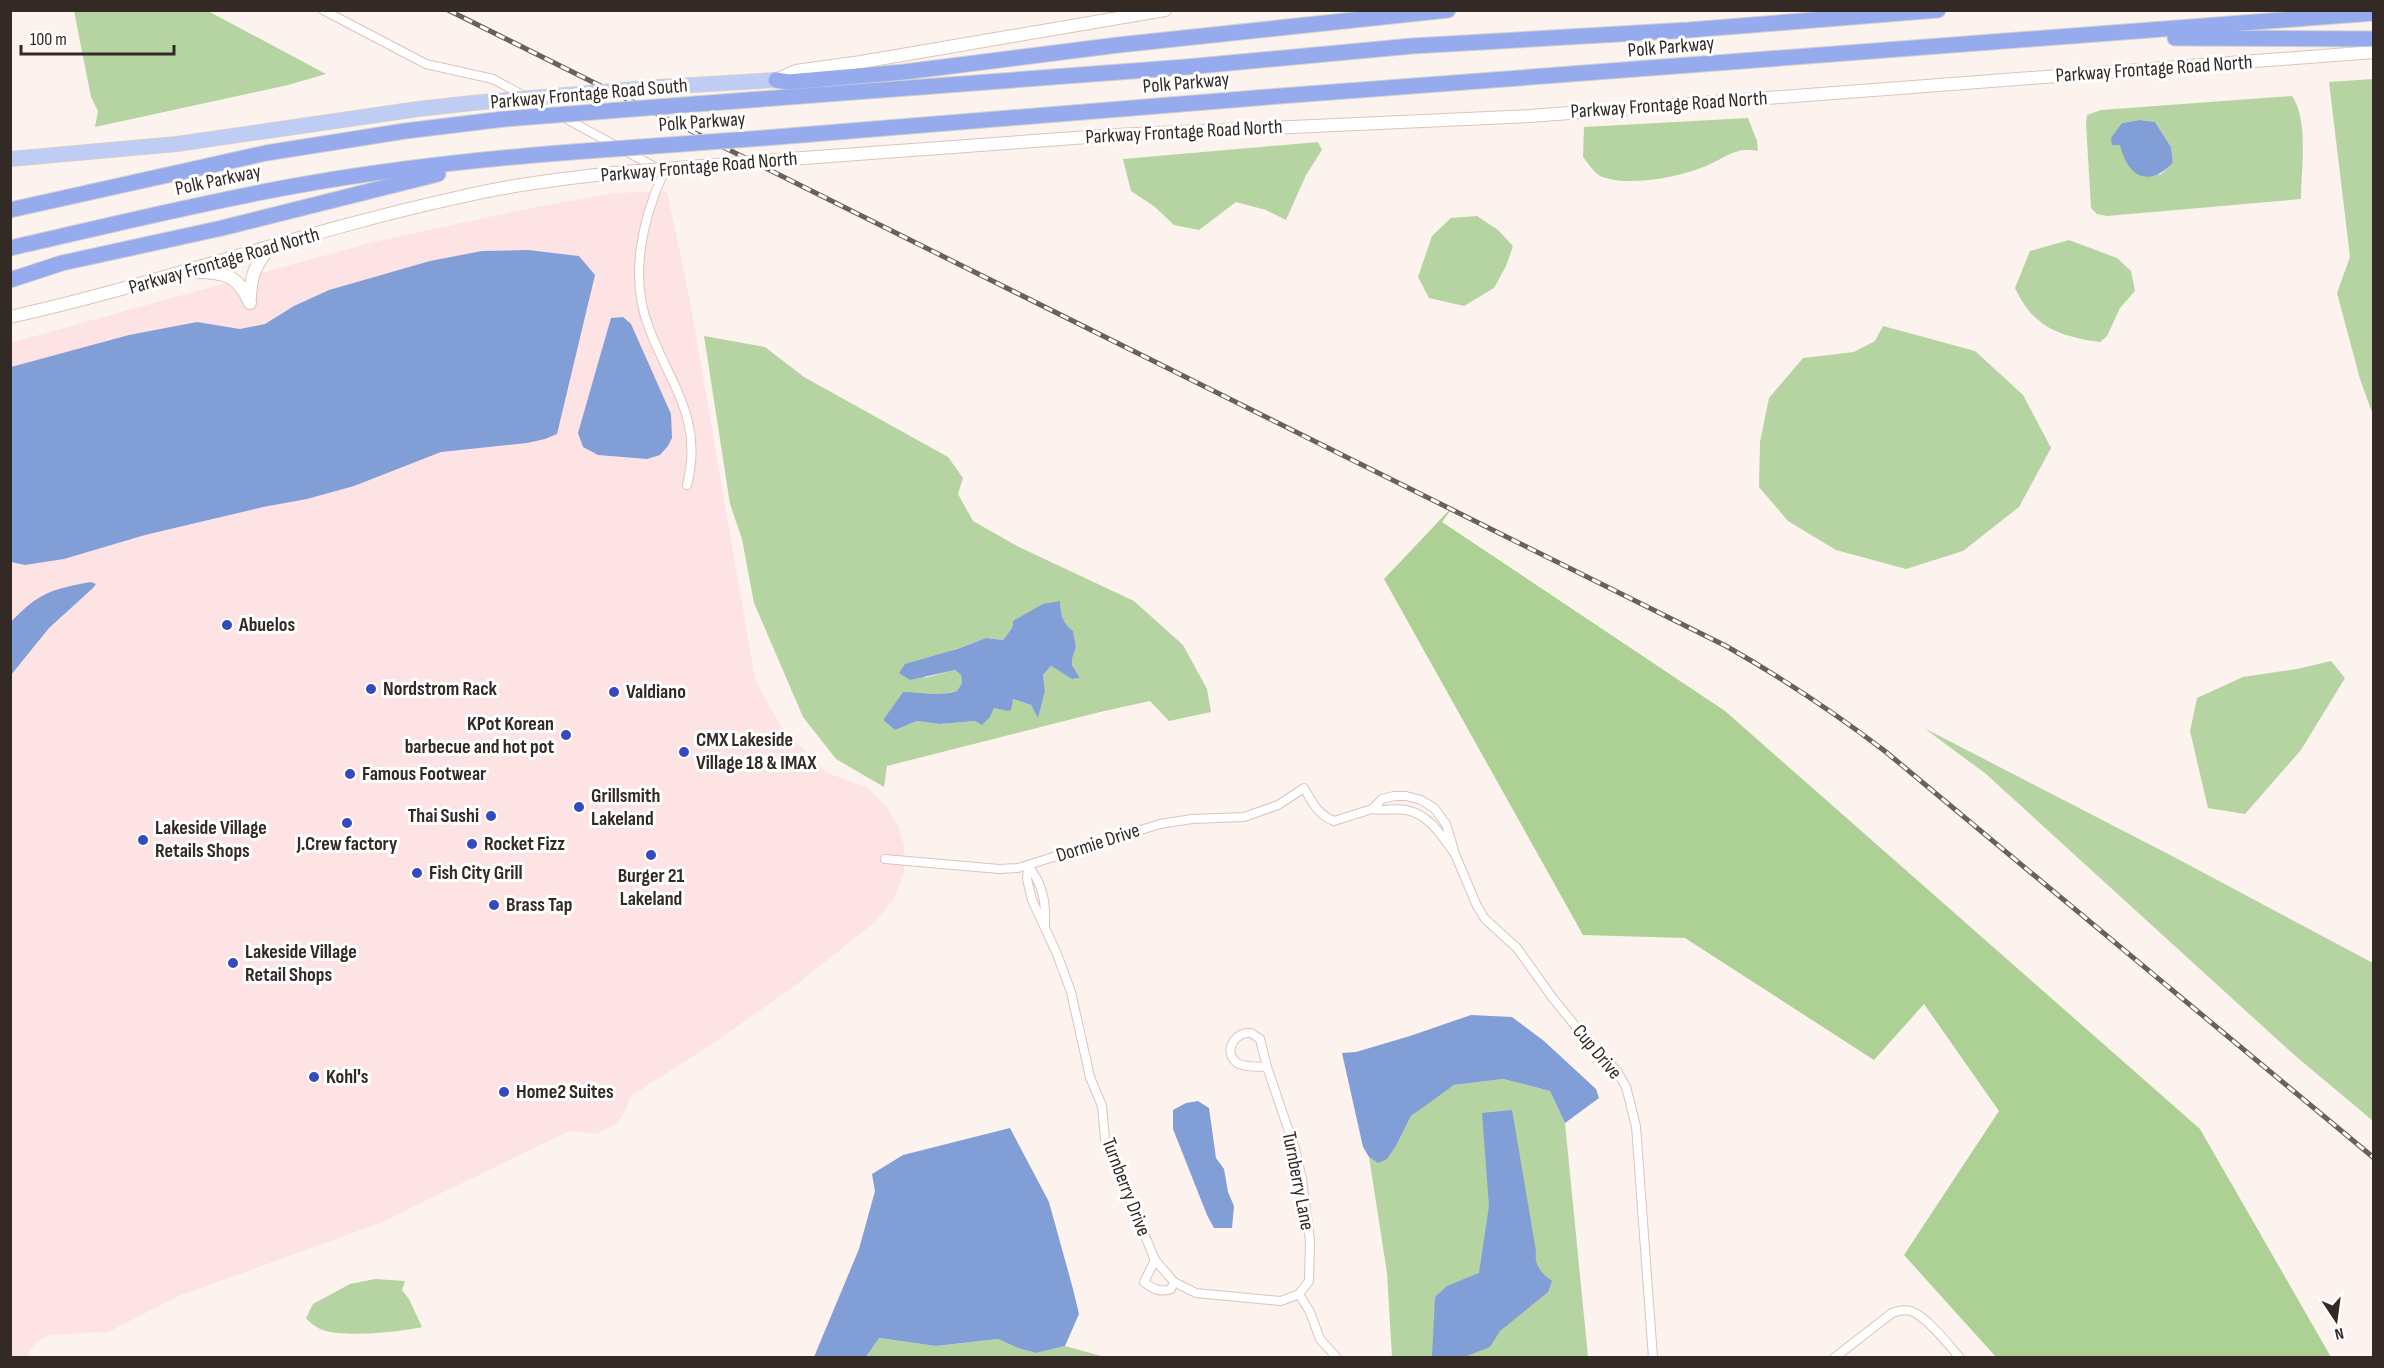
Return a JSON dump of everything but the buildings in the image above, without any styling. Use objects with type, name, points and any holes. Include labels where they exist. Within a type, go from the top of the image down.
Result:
[{"type":"highway","points":[[776,80],[789,82],[904,72],[1118,45],[1448,10]]},
{"type":"highway","name":"Polk Parkway","points":[[10,210],[267,153],[405,131],[504,119],[1186,67],[1412,46],[1689,30],[1938,10]]},
{"type":"highway","name":"Polk Parkway","points":[[10,248],[299,185],[358,175],[510,157],[1291,95],[2373,14]]},
{"type":"highway","points":[[2064,38],[2373,39]]},
{"type":"highway","points":[[10,280],[62,263],[222,228],[376,188],[510,157]]},
{"type":"main road","name":"Parkway Frontage Road South","points":[[10,159],[177,144],[472,103],[659,87],[776,80],[796,71],[1165,10]]},
{"type":"main road","name":"Parkway Frontage Road North","points":[[10,317],[116,292],[270,247],[460,196],[536,182],[613,173],[1080,137],[1564,113],[2373,52]]},
{"type":"main road","points":[[184,272],[222,274],[232,278],[244,289],[250,303],[251,279],[255,266],[270,247]]},
{"type":"street","points":[[323,10],[426,64],[493,79],[664,172],[644,226],[640,281],[642,306],[649,328],[678,389],[685,411],[693,456],[687,484]]},
{"type":"street","name":"Dormie Drive","points":[[885,860],[999,869],[1028,866],[1160,824],[1192,819],[1244,817],[1278,805],[1304,788],[1325,818],[1334,821],[1372,809]]},
{"type":"street","points":[[1372,809],[1382,799],[1394,796],[1417,799],[1434,808],[1446,824],[1455,854]]},
{"type":"street","points":[[1413,812],[1417,799]]},
{"type":"street","points":[[1372,809],[1383,811],[1404,809],[1420,814],[1436,828],[1455,854]]},
{"type":"street","name":"Cup Drive","points":[[1455,854],[1477,906],[1485,919],[1517,948],[1585,1038],[1617,1071],[1626,1087],[1636,1126],[1653,1358]]},
{"type":"street","name":"Turnberry Drive","points":[[1028,866],[1027,879],[1032,900],[1057,954],[1071,992],[1090,1077],[1102,1106],[1105,1139],[1155,1260],[1174,1282],[1196,1293],[1281,1300],[1299,1294]]},
{"type":"street","name":"Turnberry Drive","points":[[1028,866],[1037,877],[1045,898],[1045,929]]},
{"type":"street","name":"Turnberry Lane","points":[[1267,1067],[1245,1066],[1236,1061],[1231,1052],[1232,1041],[1246,1033],[1256,1035],[1263,1044],[1267,1067],[1295,1149],[1306,1208],[1311,1272],[1309,1281],[1299,1294]]},
{"type":"street","points":[[1155,1260],[1144,1282],[1163,1292],[1171,1289],[1174,1282]]},
{"type":"street","points":[[1299,1294],[1310,1312],[1320,1339],[1336,1358]]},
{"type":"street","points":[[1834,1358],[1892,1313],[1902,1310],[1912,1311],[1960,1358]]},
{"type":"shaded area","points":[[667,191],[690,301],[755,679],[780,725],[827,773],[867,787],[884,804],[898,825],[904,846],[904,872],[894,899],[875,922],[796,985],[712,1044],[631,1096],[625,1112],[615,1125],[596,1134],[569,1131],[380,1223],[179,1296],[108,1332],[50,1335],[35,1343],[26,1357],[11,1357],[10,343],[373,242],[613,193]]},
{"type":"green space","points":[[74,11],[208,11],[326,74],[288,85],[95,127],[98,111],[91,97]]},
{"type":"green space","points":[[2374,79],[2373,415],[2360,379],[2337,293],[2350,257],[2329,82]]},
{"type":"green space","points":[[2292,96],[2301,118],[2303,160],[2301,199],[2107,216],[2097,214],[2091,208],[2086,123],[2087,115],[2101,110]],"holes":[[[2140,120],[2155,122],[2171,147],[2173,163],[2160,175],[2120,145],[2112,144],[2122,123]]]},
{"type":"green space","points":[[1748,118],[1757,141],[1758,151],[1743,150],[1682,174],[1641,181],[1614,180],[1599,176],[1583,157],[1584,127]]},
{"type":"green space","points":[[1318,142],[1322,150],[1306,175],[1286,220],[1266,210],[1236,202],[1199,230],[1174,225],[1155,207],[1131,191],[1123,159]]},
{"type":"green space","points":[[1477,216],[1498,230],[1513,246],[1506,266],[1494,288],[1464,306],[1429,298],[1418,277],[1432,236],[1451,218]]},
{"type":"green space","points":[[2069,240],[2117,258],[2131,271],[2135,291],[2120,308],[2107,336],[2100,342],[2060,333],[2039,321],[2022,301],[2015,288],[2030,251]]},
{"type":"green space","points":[[1883,326],[1975,351],[2023,395],[2051,448],[2019,507],[1963,551],[1906,569],[1836,550],[1788,521],[1759,487],[1760,442],[1769,398],[1803,358],[1854,352],[1875,341]]},
{"type":"green space","points":[[704,336],[765,347],[804,377],[948,457],[963,478],[958,494],[973,521],[1019,547],[1134,601],[1183,645],[1207,689],[1211,712],[1169,721],[1150,701],[1100,712],[887,766],[884,787],[836,759],[803,717],[754,603],[742,539],[730,504]],"holes":[[[1060,601],[1064,621],[1073,631],[1076,647],[1072,665],[1080,678],[1072,679],[1051,666],[1043,675],[1045,691],[1038,717],[1031,705],[1013,699],[1008,711],[994,707],[990,717],[975,721],[940,724],[917,721],[895,730],[883,720],[903,692],[934,696],[957,691],[962,683],[961,675],[955,670],[924,678],[940,655],[986,638],[1003,640],[1012,628],[1012,624]]]},
{"type":"green space","points":[[1455,504],[1442,522],[1725,711],[2200,1129],[2331,1357],[1996,1357],[1904,1255],[1999,1111],[1924,1004],[1874,1060],[1685,938],[1583,935],[1384,579]]},
{"type":"green space","points":[[2331,661],[2345,678],[2301,750],[2245,814],[2208,808],[2190,731],[2197,698],[2243,677]]},
{"type":"green space","points":[[1924,728],[2373,963],[2373,1121],[2292,1053],[1986,774]]},
{"type":"green space","points":[[1503,1079],[1550,1091],[1565,1123],[1588,1357],[1392,1357],[1387,1273],[1369,1157],[1378,1163],[1396,1146],[1411,1116],[1454,1085]]},
{"type":"green space","points":[[375,1279],[405,1281],[402,1290],[409,1299],[422,1327],[401,1331],[347,1334],[320,1329],[306,1318],[313,1304],[350,1284]]},
{"type":"green space","points":[[878,1338],[936,1346],[998,1339],[1036,1353],[1065,1346],[1105,1357],[866,1358]]},
{"type":"water","points":[[2140,120],[2155,122],[2171,147],[2173,163],[2164,171],[2147,177],[2140,175],[2128,165],[2120,145],[2112,145],[2111,138],[2122,123]]},
{"type":"water","points":[[528,250],[579,256],[595,275],[557,434],[527,443],[441,452],[354,486],[307,499],[145,535],[64,559],[25,565],[11,562],[11,367],[129,335],[197,322],[240,329],[265,324],[294,306],[329,290],[430,261],[482,251]]},
{"type":"water","points":[[623,317],[631,324],[671,414],[672,438],[668,446],[660,455],[647,459],[598,455],[583,447],[578,433],[611,318]]},
{"type":"water","points":[[91,582],[96,584],[93,588],[49,628],[11,675],[11,622],[29,604],[46,594]]},
{"type":"water","points":[[1060,601],[1063,618],[1073,631],[1076,647],[1072,665],[1080,678],[1072,679],[1051,666],[1043,675],[1045,691],[1038,718],[1031,705],[1013,699],[1011,710],[994,708],[990,717],[982,725],[975,721],[940,724],[917,721],[895,730],[883,720],[903,692],[950,693],[957,691],[962,683],[961,675],[955,670],[910,680],[899,673],[905,664],[986,638],[1003,640],[1012,628],[1013,621],[1043,604]]},
{"type":"water","points":[[1471,1015],[1512,1017],[1544,1041],[1596,1089],[1599,1098],[1565,1123],[1550,1091],[1503,1079],[1454,1085],[1411,1116],[1387,1159],[1378,1163],[1369,1157],[1363,1147],[1342,1053],[1356,1052]]},
{"type":"water","points":[[1198,1101],[1209,1108],[1216,1158],[1224,1169],[1228,1192],[1234,1206],[1232,1228],[1214,1228],[1173,1129],[1173,1110],[1186,1103]]},
{"type":"water","points":[[1512,1110],[1537,1265],[1552,1281],[1548,1292],[1500,1331],[1490,1347],[1464,1357],[1432,1357],[1435,1297],[1447,1286],[1479,1273],[1489,1206],[1482,1113]]},
{"type":"water","points":[[1010,1128],[1049,1202],[1073,1289],[1079,1314],[1065,1346],[1036,1353],[998,1339],[936,1346],[879,1338],[866,1357],[814,1357],[859,1249],[875,1191],[872,1174],[903,1155]]},
{"type":"railway","points":[[448,10],[1747,658],[1828,710],[1886,752],[2374,1158]]},
{"type":"place","name":"Abuelos","points":[[227,625]]},
{"type":"place","name":"Nordstrom Rack","points":[[371,689]]},
{"type":"place","name":"Valdiano","points":[[614,692]]},
{"type":"place","name":"KPot Korean barbecue and hot pot","points":[[566,735]]},
{"type":"place","name":"CMX Lakeside Village 18 & IMAX","points":[[684,752]]},
{"type":"place","name":"Famous Footwear","points":[[350,774]]},
{"type":"place","name":"Grillsmith Lakeland","points":[[579,807]]},
{"type":"place","name":"Thai Sushi","points":[[491,816]]},
{"type":"place","name":"J.Crew factory","points":[[347,823]]},
{"type":"place","name":"Lakeside Village Retails Shops","points":[[143,840]]},
{"type":"place","name":"Rocket Fizz","points":[[472,844]]},
{"type":"place","name":"Burger 21 Lakeland","points":[[651,855]]},
{"type":"place","name":"Fish City Grill","points":[[417,873]]},
{"type":"place","name":"Brass Tap","points":[[494,905]]},
{"type":"place","name":"Lakeside Village Retail Shops","points":[[233,963]]},
{"type":"place","name":"Kohl's","points":[[314,1077]]},
{"type":"place","name":"Home2 Suites","points":[[504,1092]]}]
